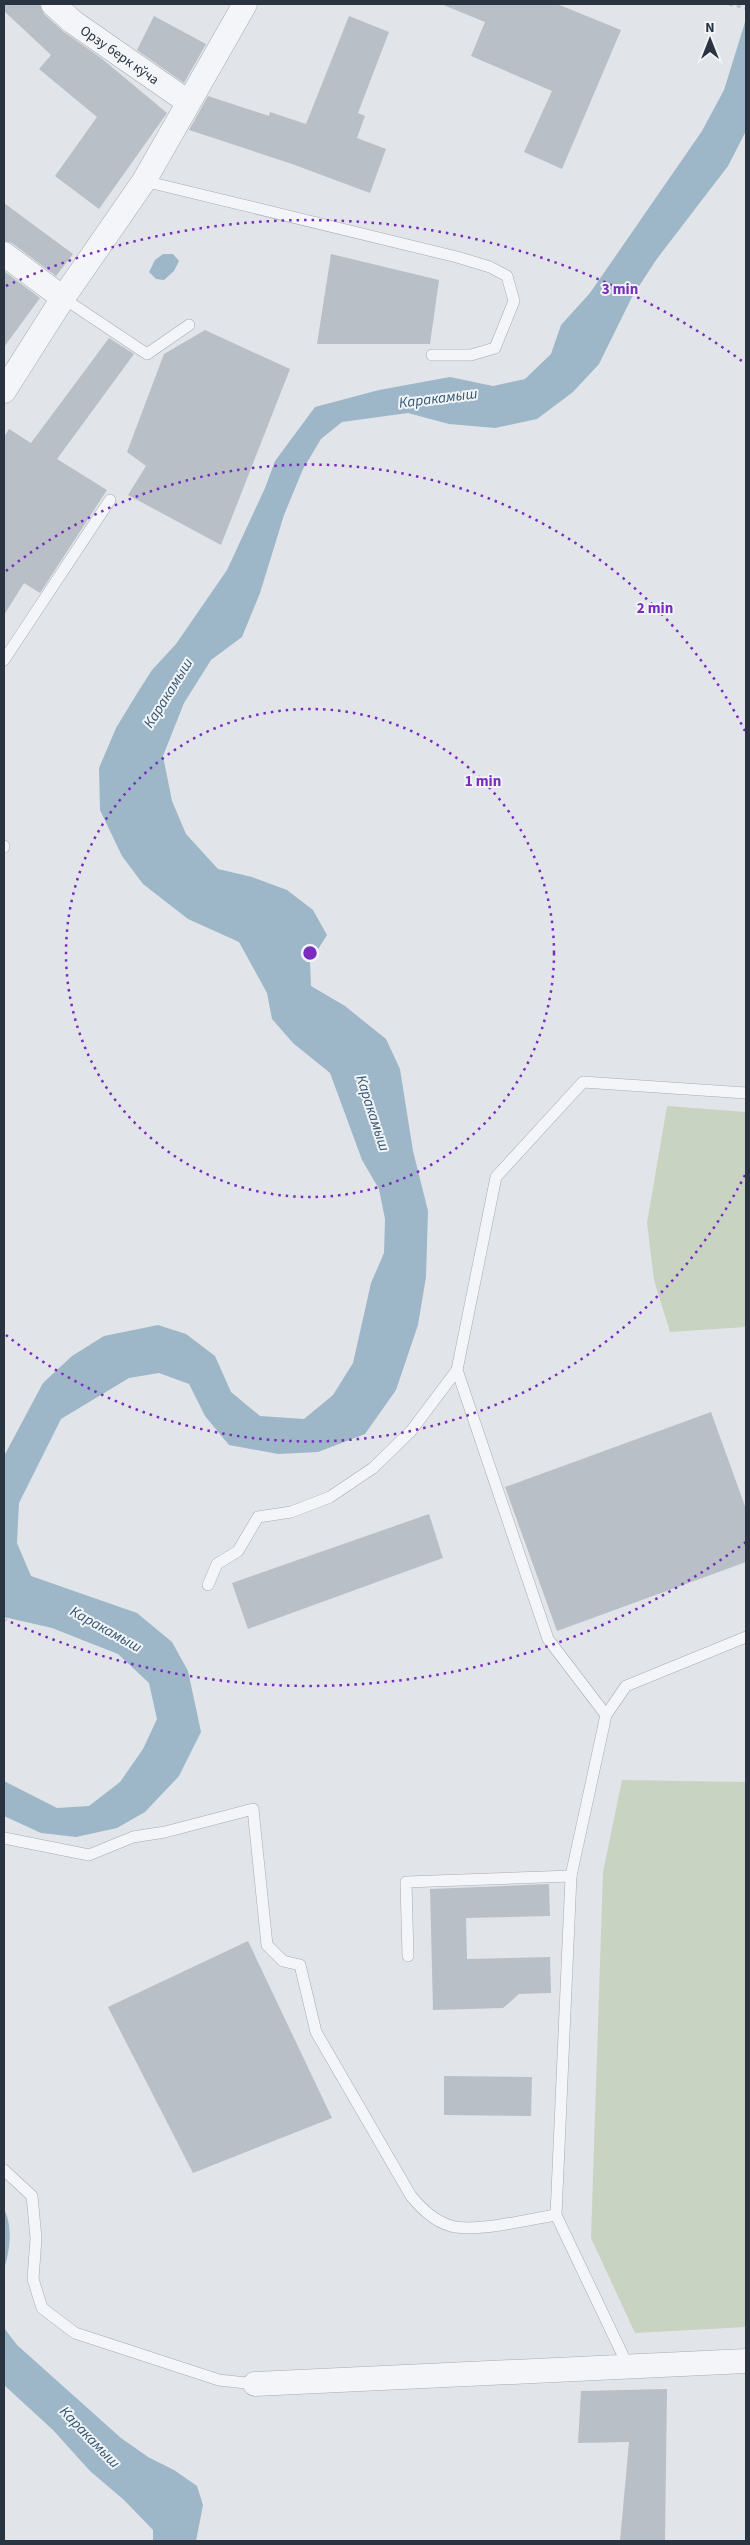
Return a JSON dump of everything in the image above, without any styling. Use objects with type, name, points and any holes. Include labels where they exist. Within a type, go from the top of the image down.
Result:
[{"type":"street","name":"Орзу берк кўча","points":[[53,4],[73,22],[188,102]]},
{"type":"street","points":[[4,391],[63,298],[144,181],[245,4]]},
{"type":"street","points":[[4,254],[63,298]]},
{"type":"street","points":[[255,2384],[746,2361]]},
{"type":"lane","points":[[144,181],[457,257],[490,266],[507,276],[514,302],[495,348],[471,355],[432,355]]},
{"type":"lane","points":[[63,298],[146,354],[189,325]]},
{"type":"lane","points":[[4,660],[110,500]]},
{"type":"lane","points":[[208,1585],[216,1564],[238,1551],[258,1517],[291,1512],[330,1497],[373,1468],[411,1431],[457,1370],[496,1177],[583,1082],[746,1093]]},
{"type":"lane","points":[[457,1370],[548,1639],[606,1715]]},
{"type":"lane","points":[[628,2366],[556,2215],[571,1876],[606,1715],[626,1686],[746,1637]]},
{"type":"lane","points":[[4,1838],[89,1855],[133,1837],[165,1832],[253,1809],[267,1945],[283,1961],[300,1965],[316,2032],[411,2196],[424,2213],[452,2227],[482,2227],[556,2215]]},
{"type":"lane","points":[[408,1956],[406,1882],[571,1876]]},
{"type":"lane","points":[[4,2170],[32,2196],[36,2238],[33,2279],[42,2308],[75,2333],[219,2380],[255,2384]]},
{"type":"path","points":[[730,4],[746,8]]},
{"type":"green space","points":[[667,1106],[746,1112],[746,1327],[670,1332],[654,1280],[647,1223]]},
{"type":"green space","points":[[622,1780],[746,1782],[746,2327],[635,2333],[591,2238],[603,1872]]},
{"type":"water","name":"Каракамыш","points":[[746,19],[746,131],[728,166],[656,260],[632,297],[599,364],[573,392],[537,419],[495,428],[449,424],[408,413],[342,422],[321,439],[303,469],[284,515],[260,593],[242,637],[211,660],[184,703],[163,756],[172,801],[186,834],[218,869],[252,877],[287,890],[313,910],[327,935],[310,962],[311,986],[345,1006],[386,1039],[400,1069],[413,1151],[428,1211],[426,1277],[418,1325],[396,1390],[365,1434],[318,1452],[278,1454],[229,1445],[205,1416],[189,1384],[159,1373],[129,1378],[61,1419],[19,1503],[17,1543],[31,1576],[137,1613],[172,1642],[188,1671],[201,1732],[179,1776],[145,1812],[117,1828],[76,1837],[41,1833],[4,1816],[4,1781],[57,1808],[89,1806],[120,1782],[143,1749],[157,1719],[149,1683],[118,1654],[52,1628],[4,1617],[4,1456],[43,1383],[72,1356],[104,1336],[158,1325],[186,1334],[215,1356],[231,1392],[260,1416],[304,1419],[333,1395],[353,1363],[371,1283],[384,1253],[385,1219],[379,1189],[362,1160],[330,1073],[293,1043],[272,1019],[267,993],[239,942],[188,919],[143,884],[122,856],[100,810],[99,768],[116,728],[152,670],[176,644],[227,570],[265,488],[275,461],[315,407],[379,390],[450,377],[493,386],[525,379],[551,354],[561,325],[590,293],[702,131],[724,90]]},
{"type":"water","points":[[163,254],[173,254],[179,261],[174,271],[164,280],[156,279],[149,272],[155,260]]},
{"type":"water","points":[[4,2209],[9,2223],[10,2239],[4,2269]]},
{"type":"water","name":"Каракамыш","points":[[4,2328],[17,2345],[121,2438],[148,2457],[174,2470],[197,2486],[203,2505],[196,2541],[153,2541],[153,2530],[124,2500],[90,2471],[53,2430],[4,2385]]},
{"type":"building","points":[[4,4],[40,4],[44,14],[64,32],[101,58],[167,113],[99,209],[55,176],[97,117],[39,69],[51,55],[4,11]]},
{"type":"building","points":[[441,4],[557,4],[621,30],[562,169],[524,152],[552,91],[471,56],[485,22]]},
{"type":"building","points":[[154,16],[206,44],[184,83],[137,50]]},
{"type":"building","points":[[349,16],[389,32],[358,113],[365,116],[357,138],[386,149],[370,193],[292,164],[189,130],[208,96],[269,116],[270,112],[306,124]]},
{"type":"building","points":[[4,203],[73,254],[56,276],[12,243],[4,241]]},
{"type":"building","points":[[331,254],[439,280],[430,344],[317,344]]},
{"type":"building","points":[[4,271],[40,298],[4,347]]},
{"type":"building","points":[[205,330],[290,369],[221,545],[128,495],[146,466],[127,452],[164,354]]},
{"type":"building","points":[[109,338],[134,354],[57,459],[107,490],[40,593],[24,583],[4,615],[4,437],[9,429],[31,443]]},
{"type":"building","points":[[711,1412],[746,1509],[746,1562],[557,1631],[505,1487]]},
{"type":"building","points":[[429,1514],[443,1558],[248,1629],[232,1583]]},
{"type":"building","points":[[549,1884],[550,1916],[466,1918],[467,1959],[550,1957],[551,1993],[519,1994],[503,2008],[433,2010],[430,1889]]},
{"type":"building","points":[[248,1941],[332,2118],[193,2173],[108,2007]]},
{"type":"building","points":[[444,2076],[532,2077],[531,2116],[444,2115]]},
{"type":"building","points":[[667,2389],[665,2541],[620,2541],[629,2442],[578,2443],[581,2391]]}]
